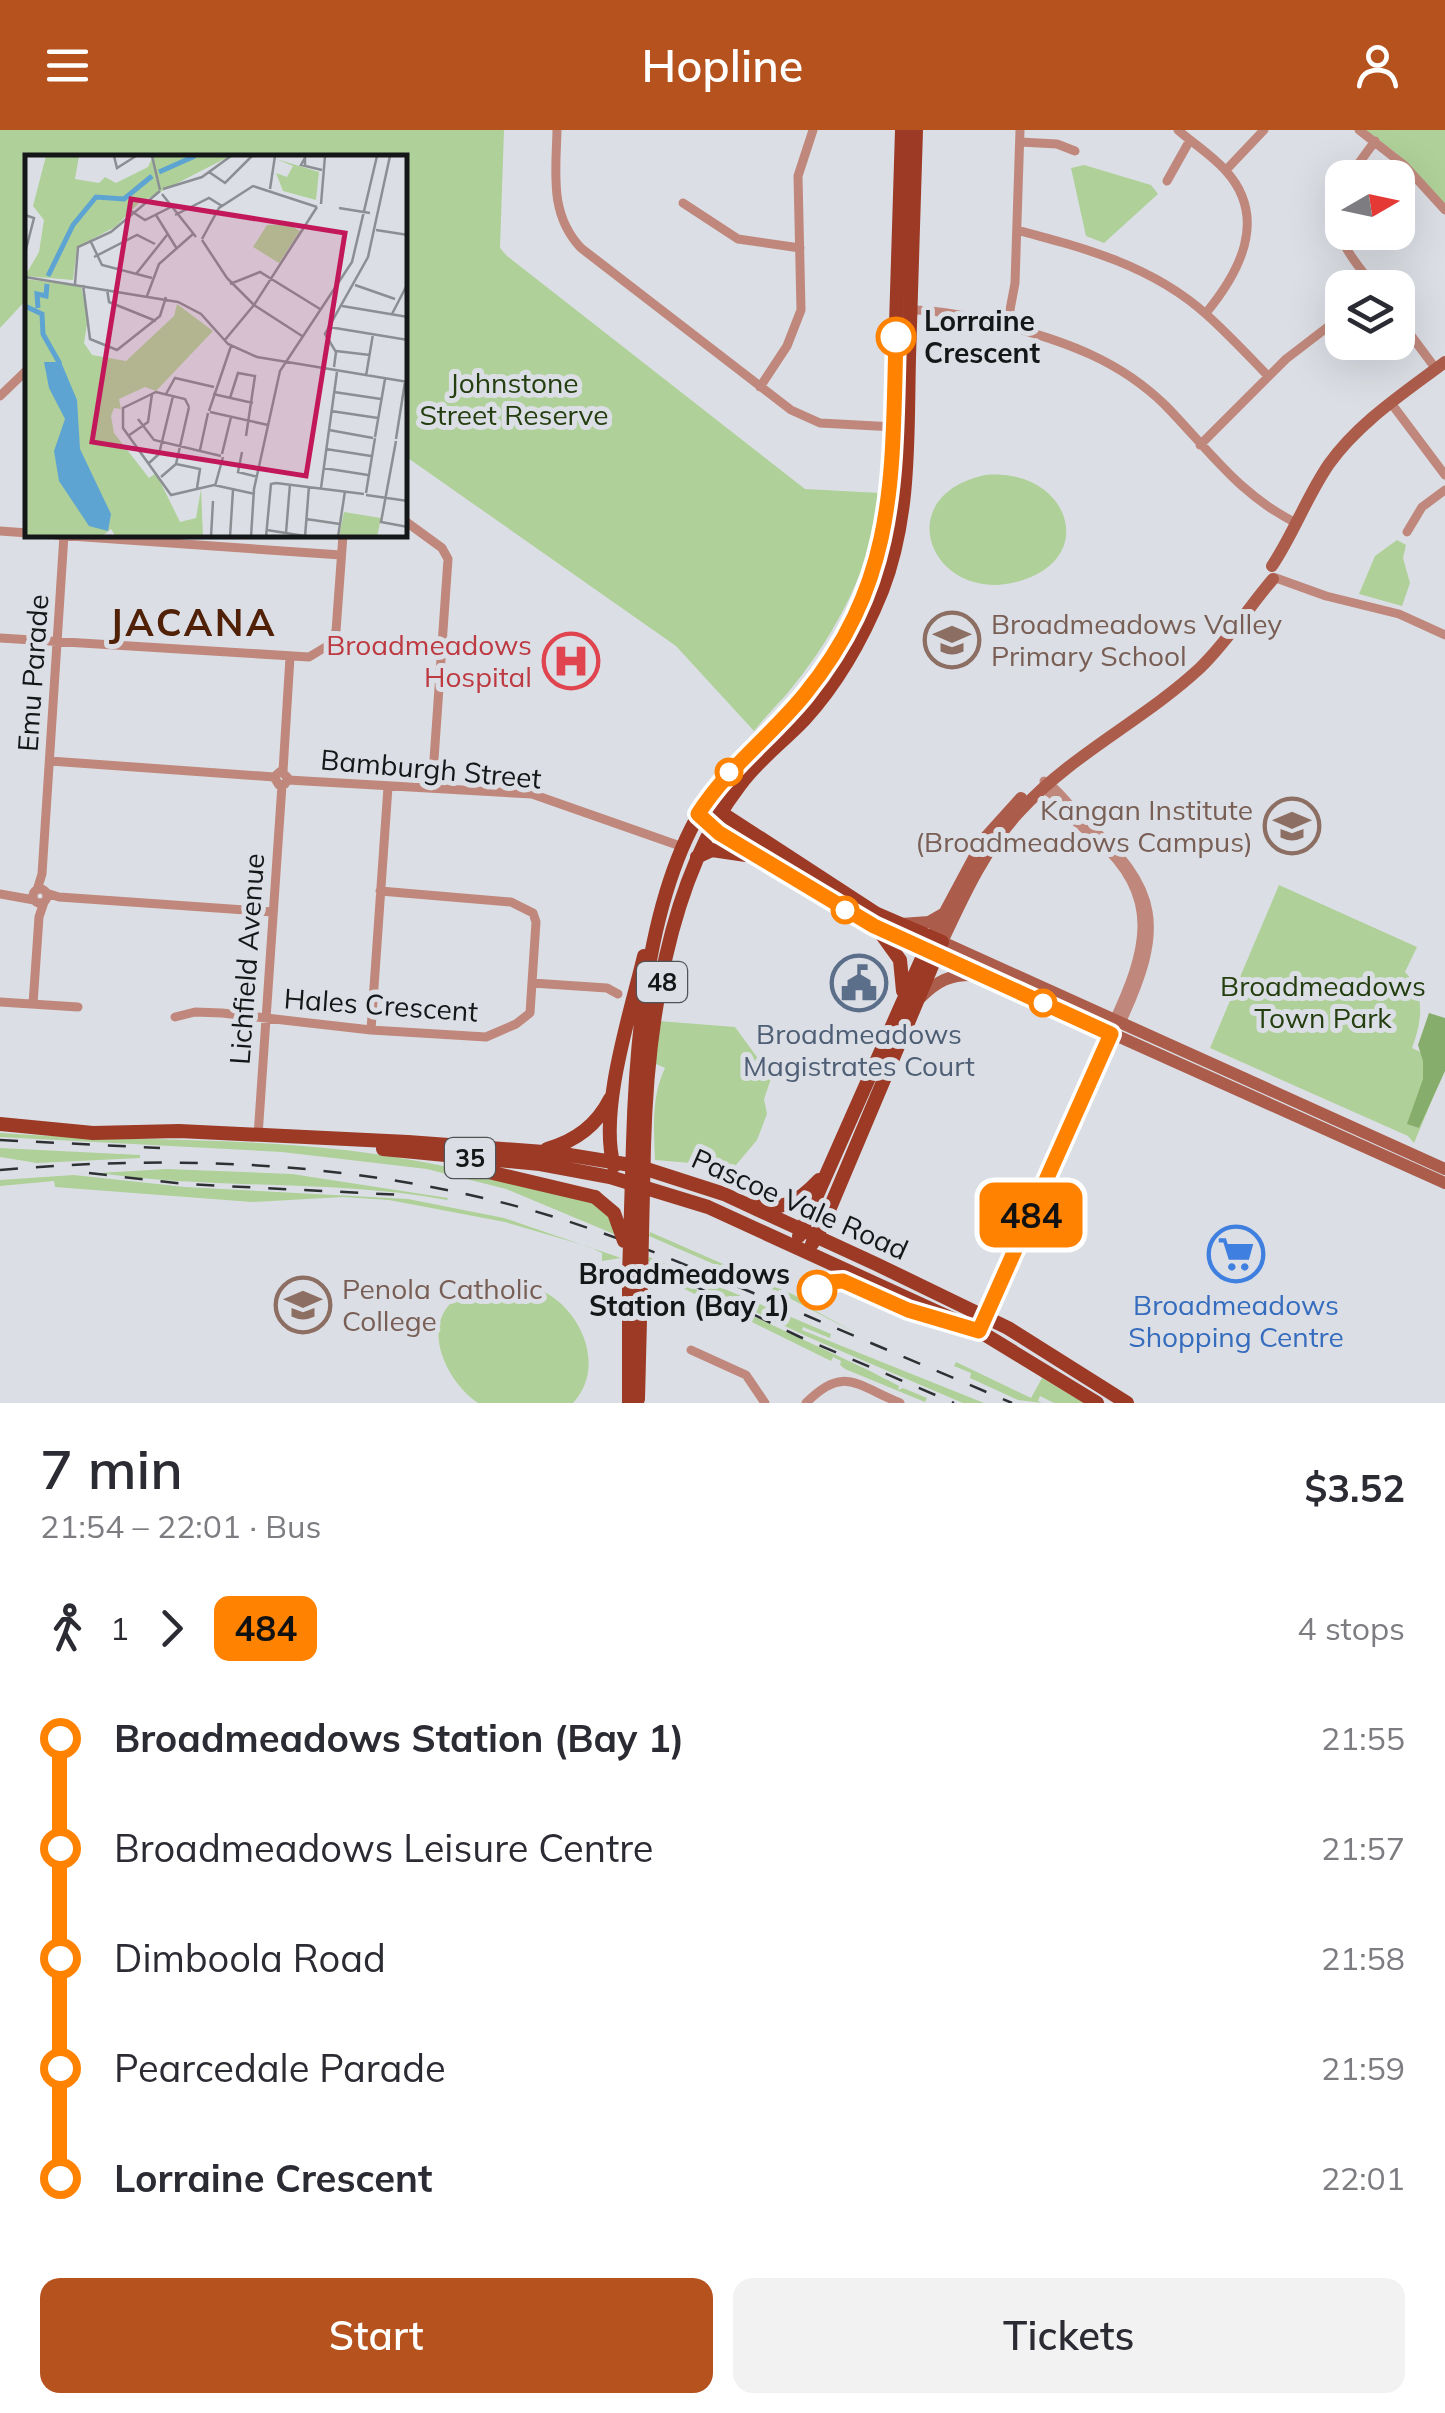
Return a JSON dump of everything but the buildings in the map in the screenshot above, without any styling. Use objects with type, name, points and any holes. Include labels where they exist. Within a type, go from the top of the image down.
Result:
[{"type":"main road","name":"48","points":[[902,130],[906,313]]},
{"type":"main road","name":"48","points":[[639,1145],[652,1030],[682,902],[697,857],[720,813],[754,768],[802,722],[840,674],[867,627],[906,478],[901,427],[916,130]]},
{"type":"main road","name":"48","points":[[629,1403],[639,1037],[667,888],[706,800],[794,707],[832,658],[890,542]]},
{"type":"main road","points":[[742,828],[739,804],[754,768]]},
{"type":"main road","points":[[706,800],[874,926],[894,947],[900,960],[904,976],[901,1002]]},
{"type":"main road","points":[[698,814],[712,828],[770,864],[898,924],[934,947]]},
{"type":"main road","points":[[697,857],[718,850],[770,864]]},
{"type":"main road","points":[[637,1185],[620,1174],[612,1161],[614,1090],[650,922],[667,888]]},
{"type":"main road","points":[[654,956],[662,954],[670,921],[682,902]]},
{"type":"main road","points":[[874,926],[934,947]]},
{"type":"main road","points":[[816,1237],[920,998],[934,947]]},
{"type":"main road","points":[[801,1243],[901,1002],[934,947]]},
{"type":"main road","points":[[537,1151],[565,1143],[586,1130],[602,1114],[614,1090]]},
{"type":"main road","name":"Pascoe Vale Road","points":[[4,1125],[92,1132],[408,1142],[537,1151],[612,1161],[664,1172],[744,1203],[801,1243]]},
{"type":"main road","name":"Pascoe Vale Road","points":[[302,1139],[540,1164],[637,1185],[708,1207],[801,1243],[983,1324],[1098,1403]]},
{"type":"main road","points":[[410,1153],[595,1197],[609,1206],[619,1221],[635,1278]]},
{"type":"main road","points":[[744,1203],[772,1208],[790,1205],[829,1169]]},
{"type":"main road","name":"Pascoe Vale Road","points":[[801,1243],[816,1237],[1127,1403]]},
{"type":"main road","name":"48","points":[[635,1278],[638,1403]]},
{"type":"street","points":[[557,130],[557,204],[570,237],[590,256],[791,410],[820,423],[901,427]]},
{"type":"street","points":[[760,387],[798,322],[802,296],[798,176],[814,130]]},
{"type":"street","points":[[1007,326],[1015,283],[1020,130]]},
{"type":"street","points":[[1178,130],[1226,170],[1241,196],[1246,240],[1233,278],[1206,313]]},
{"type":"street","points":[[1226,170],[1264,130]]},
{"type":"street","points":[[1359,130],[1404,165],[1445,210]]},
{"type":"street","points":[[1167,181],[1190,140]]},
{"type":"street","points":[[1361,160],[1375,141]]},
{"type":"street","points":[[1020,142],[1057,144],[1075,151]]},
{"type":"street","points":[[683,203],[738,240],[800,248]]},
{"type":"street","points":[[1016,230],[1086,248],[1175,290],[1206,313],[1268,376]]},
{"type":"street","points":[[1346,250],[1361,270]]},
{"type":"street","points":[[906,313],[972,317],[1067,342],[1116,366],[1152,394],[1241,488],[1296,523]]},
{"type":"street","points":[[1200,444],[1268,376],[1325,330]]},
{"type":"street","points":[[934,947],[944,913],[985,848],[1017,814],[1046,784],[1197,670],[1228,639],[1275,573],[1315,486],[1338,452],[1391,403],[1440,366],[1415,337]]},
{"type":"street","points":[[0,396],[25,372]]},
{"type":"street","points":[[1391,403],[1445,475]]},
{"type":"street","points":[[1408,532],[1422,507],[1445,490]]},
{"type":"street","points":[[408,523],[442,548],[448,558],[432,788]]},
{"type":"street","points":[[0,531],[25,533]]},
{"type":"street","name":"Emu Parade","points":[[33,1004],[64,538]]},
{"type":"street","points":[[106,538],[342,555]]},
{"type":"street","points":[[0,638],[290,657],[316,654],[334,638],[343,538]]},
{"type":"street","points":[[1275,573],[1326,596],[1399,614],[1445,635]]},
{"type":"street","name":"Lichfield Avenue","points":[[258,1136],[290,657]]},
{"type":"street","name":"Bamburgh Street","points":[[50,762],[532,794],[682,847]]},
{"type":"street","points":[[983,1324],[1115,1025],[1140,959],[1142,927],[1136,894],[1108,850],[1064,810],[1046,784]]},
{"type":"street","points":[[371,1030],[388,787]]},
{"type":"street","points":[[934,947],[959,906],[985,848]]},
{"type":"street","name":"Hales Crescent","points":[[175,1017],[198,1012],[486,1037],[530,1013],[536,922],[532,913],[511,902],[380,892]]},
{"type":"street","points":[[0,894],[272,912]]},
{"type":"street","points":[[959,906],[958,936],[978,958]]},
{"type":"street","points":[[898,924],[929,922],[944,913]]},
{"type":"street","points":[[934,947],[982,976],[1115,1025],[1445,1168]]},
{"type":"street","points":[[934,947],[978,958],[1445,1183]]},
{"type":"street","points":[[920,998],[946,978],[982,976]]},
{"type":"street","points":[[532,982],[608,988],[618,994]]},
{"type":"street","points":[[0,1002],[78,1007]]},
{"type":"street","points":[[690,1350],[746,1374],[764,1403]]},
{"type":"street","points":[[806,1403],[834,1380],[900,1403]]},
{"type":"green space","name":"Johnstone Street Reserve","points":[[0,130],[504,130],[500,248],[507,256],[805,489],[880,493],[876,520],[860,575],[834,626],[803,674],[754,731],[676,646],[408,458],[408,155],[25,155],[25,301],[0,328]]},
{"type":"green space","points":[[1365,130],[1445,130],[1445,204],[1415,173],[1415,160],[1403,160]]},
{"type":"green space","points":[[1084,165],[1151,185],[1158,194],[1104,243],[1086,236],[1071,168]]},
{"type":"green space","points":[[985,475],[1013,476],[1036,485],[1053,499],[1064,516],[1066,535],[1060,553],[1045,569],[1020,581],[989,585],[964,579],[945,565],[933,546],[930,525],[936,504],[955,487]]},
{"type":"green space","points":[[1397,540],[1406,545],[1403,558],[1410,583],[1402,606],[1359,594],[1375,556]]},
{"type":"green space","name":"Broadmeadows Town Park","points":[[1279,885],[1417,947],[1405,972],[1416,989],[1420,1008],[1412,1048],[1445,1064],[1445,1069],[1414,1143],[1408,1136],[1210,1048]]},
{"type":"green space","points":[[1429,1013],[1445,1018],[1445,1071],[1419,1128],[1407,1124],[1423,1079],[1418,1045]]},
{"type":"green space","points":[[659,1021],[735,1027],[757,1057],[774,1070],[764,1099],[767,1114],[757,1140],[726,1184],[712,1180],[703,1164],[655,1160],[655,1102],[665,1068],[654,1063]]},
{"type":"green space","points":[[0,1133],[259,1143],[410,1160],[601,1204],[621,1237],[506,1189],[427,1169],[282,1152],[0,1137]]},
{"type":"green space","points":[[0,1148],[140,1158],[37,1163],[0,1157]]},
{"type":"green space","points":[[167,1169],[292,1174],[448,1198],[99,1173]]},
{"type":"green space","points":[[74,1175],[185,1187],[408,1199],[504,1218],[582,1245],[505,1222],[389,1200],[343,1197],[252,1202],[55,1187],[54,1181],[0,1186],[0,1180]]},
{"type":"green space","points":[[650,1232],[794,1295],[861,1336],[776,1291],[649,1236]]},
{"type":"green space","points":[[593,1248],[621,1258],[602,1261],[602,1253]]},
{"type":"green space","points":[[649,1257],[831,1334],[830,1338],[866,1353],[803,1327],[802,1330],[984,1403],[963,1403],[808,1337],[648,1261]]},
{"type":"green space","points":[[648,1267],[868,1370],[899,1386],[898,1390],[903,1388],[927,1398],[925,1402],[845,1369],[841,1361],[833,1357],[831,1361],[658,1276]]},
{"type":"green space","points":[[491,1285],[527,1285],[545,1292],[573,1317],[588,1351],[584,1387],[573,1403],[478,1403],[456,1382],[448,1368],[441,1353],[440,1322],[446,1309],[466,1292]]},
{"type":"green space","points":[[956,1362],[1031,1398],[1042,1378],[1084,1403],[1054,1403],[1040,1396],[1038,1401],[1042,1403],[1018,1400],[970,1378],[971,1373],[954,1366]]},
{"type":"railway","points":[[0,1140],[160,1148]]},
{"type":"railway","points":[[0,1170],[135,1163],[269,1166],[336,1172],[468,1195],[534,1211],[631,1243],[1012,1403]]},
{"type":"railway","points":[[89,1173],[184,1184],[403,1195]]},
{"type":"railway","points":[[657,1268],[800,1337],[954,1403]]},
{"type":"bus line","name":"484","points":[[817,1290],[829,1282],[843,1281],[908,1310],[979,1331],[1111,1034],[874,926],[719,833],[698,814],[720,782],[794,707],[832,658],[872,579],[890,498],[896,337]]},
{"type":"place","name":"Lorraine Crescent","points":[[896,337]]},
{"type":"place","name":"Broadmeadows Valley Primary School","points":[[952,640]]},
{"type":"place","name":"Broadmeadows Hospital","points":[[571,661]]},
{"type":"place","name":"Kangan Institute (Broadmeadows Campus)","points":[[1292,826]]},
{"type":"place","name":"Broadmeadows Magistrates Court","points":[[859,983]]},
{"type":"place","name":"Broadmeadows Shopping Centre","points":[[1236,1254]]},
{"type":"place","name":"Broadmeadows Station (Bay 1)","points":[[817,1290]]},
{"type":"place","name":"Penola Catholic College","points":[[303,1305]]},
{"type":"district","name":"JACANA","points":[[193,623]]}]
